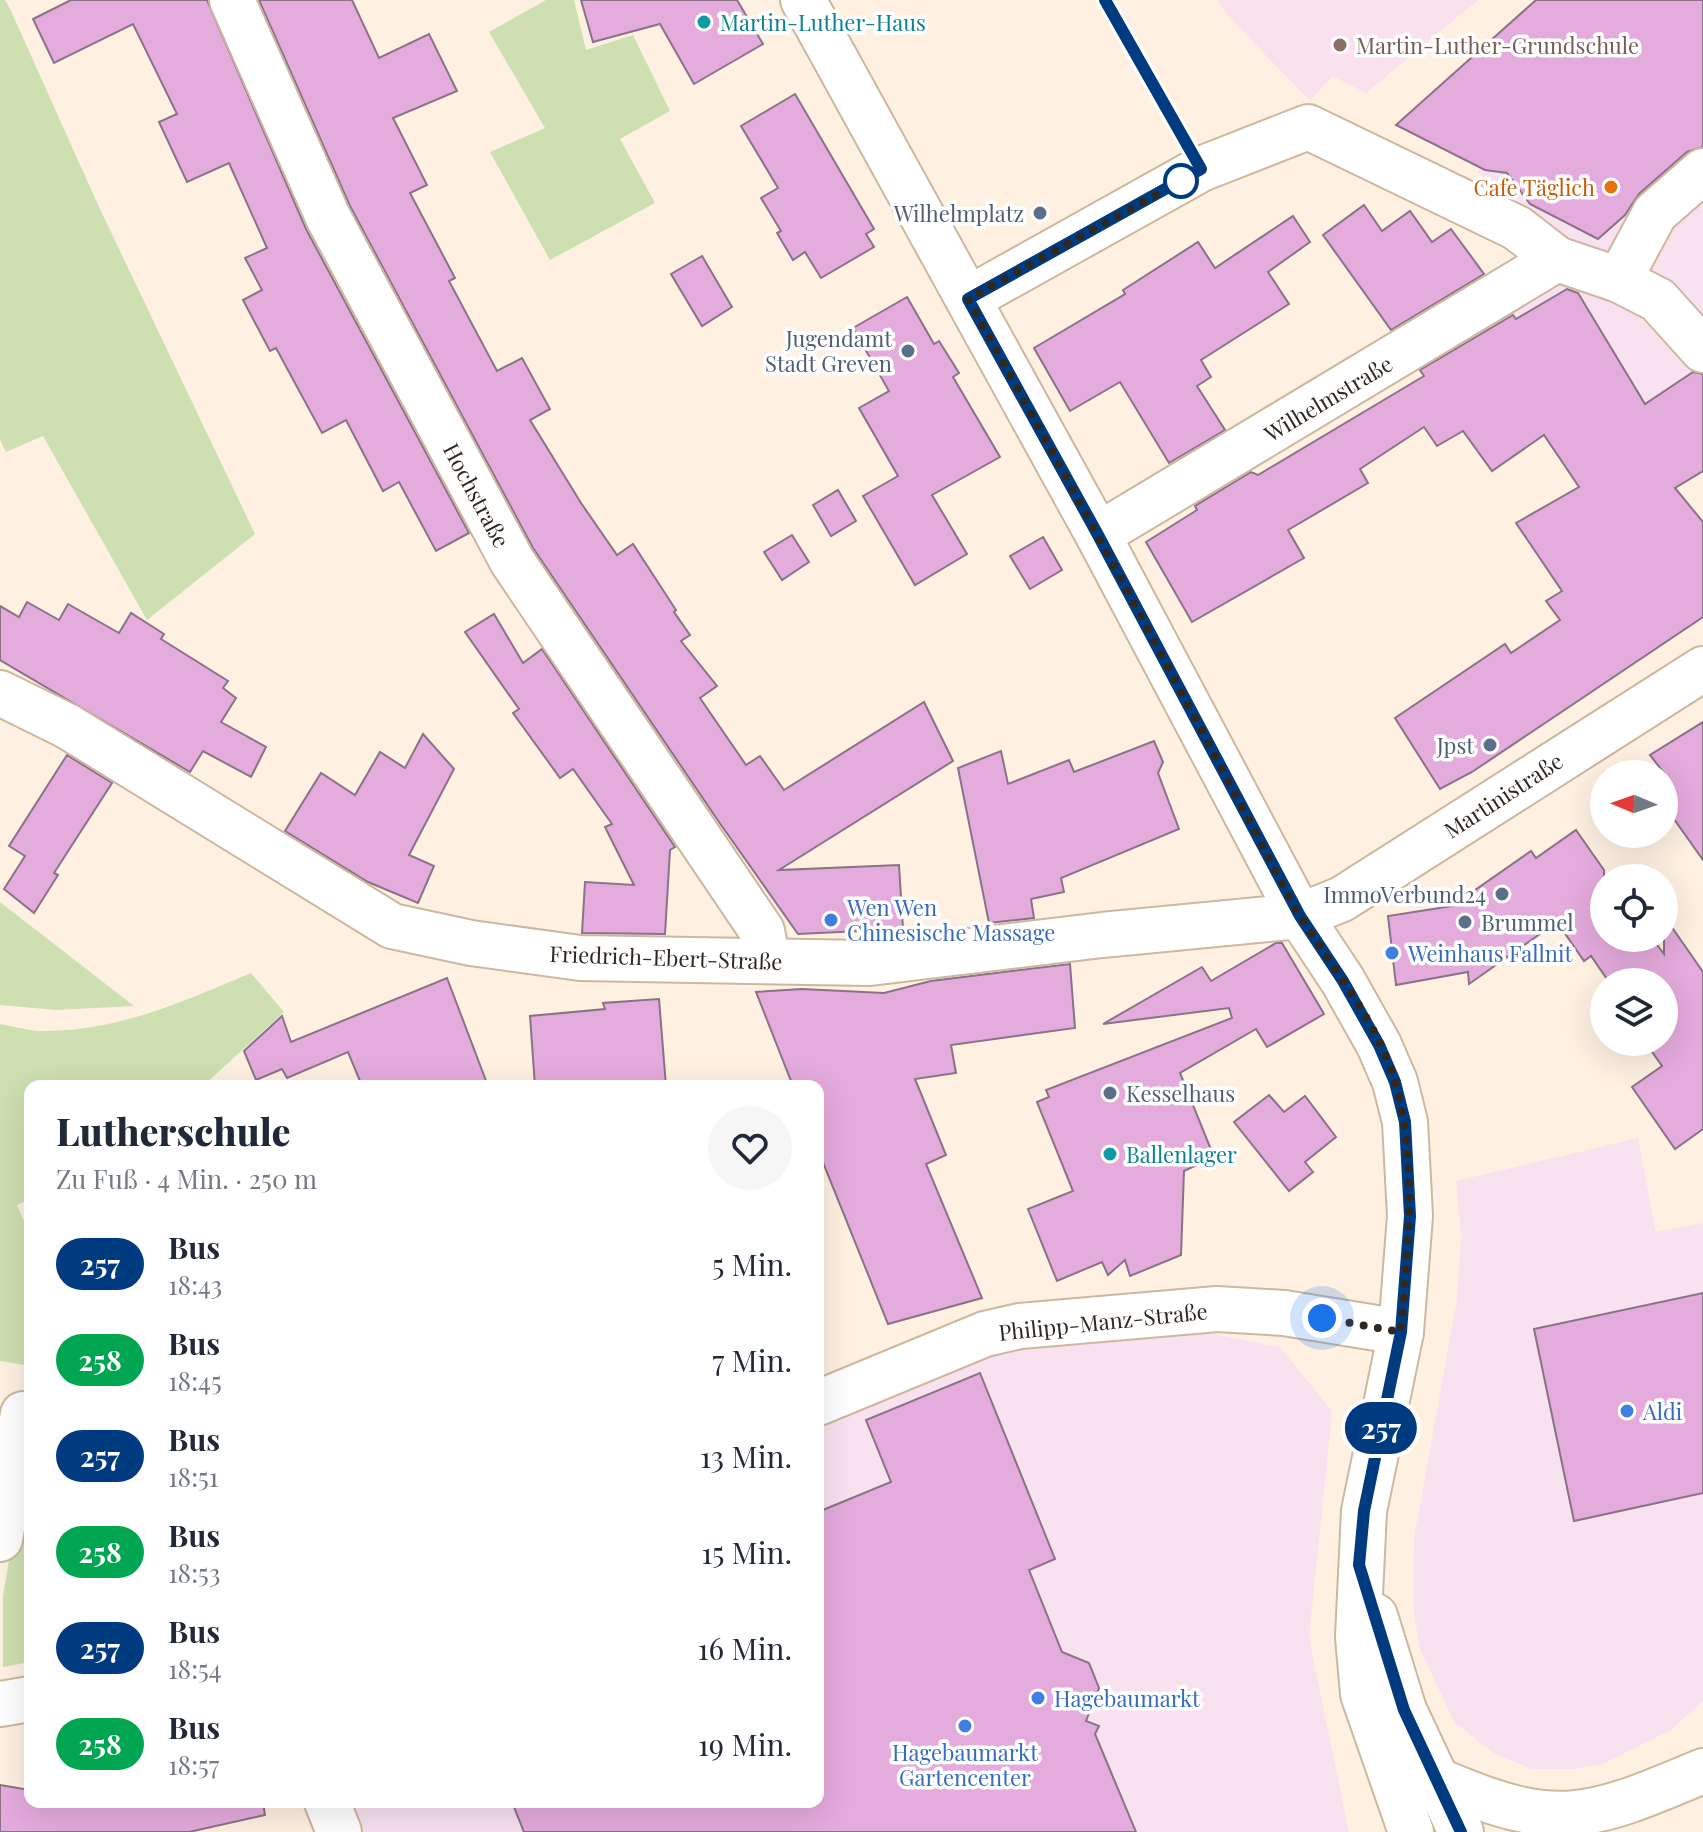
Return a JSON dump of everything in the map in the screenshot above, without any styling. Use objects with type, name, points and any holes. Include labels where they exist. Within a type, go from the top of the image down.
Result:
[{"type":"street","name":"Hochstraße","points":[[232,0],[328,217],[512,561],[762,931],[768,961]]},
{"type":"street","points":[[803,0],[1098,535],[1300,916],[1343,981],[1379,1045],[1395,1082],[1405,1122],[1410,1216],[1401,1332],[1364,1511],[1359,1565],[1358,1637],[1363,1694],[1411,1832]]},
{"type":"street","points":[[968,299],[1201,169],[1308,127],[1517,228],[1557,259],[1619,280],[1658,300],[1703,350]]},
{"type":"street","points":[[1619,280],[1655,213],[1703,171]]},
{"type":"street","name":"Wilhelmstraße","points":[[1098,535],[1557,259]]},
{"type":"street","name":"Martinistraße","points":[[1300,916],[1342,899],[1703,669]]},
{"type":"street","name":"Friedrich-Ebert-Straße","points":[[0,693],[67,726],[392,926],[471,943],[580,958],[870,963],[1102,935],[1300,916]]},
{"type":"street","name":"Philipp-Manz-Straße","points":[[824,1401],[985,1334],[1020,1326],[1217,1309],[1284,1313],[1401,1332]]},
{"type":"street","points":[[0,1539],[24,1414]]},
{"type":"street","points":[[1359,1565],[1404,1710],[1461,1832]]},
{"type":"street","points":[[0,1704],[24,1700]]},
{"type":"street","points":[[1437,1780],[1477,1802],[1524,1817],[1567,1821],[1600,1814],[1703,1771]]},
{"type":"street","points":[[1641,1832],[1703,1777]]},
{"type":"street","points":[[329,1808],[339,1832]]},
{"type":"shaded area","name":"Martin-Luther-Grundschule","points":[[1218,0],[1478,0],[1366,93],[1332,76],[1310,101],[1227,15]]},
{"type":"shaded area","points":[[1703,0],[1703,407],[1529,427],[1477,330],[1561,280],[1564,234],[1477,172],[1600,44]]},
{"type":"shaded area","points":[[1638,1138],[1656,1232],[1703,1223],[1703,1701],[1671,1730],[1603,1764],[1575,1769],[1532,1769],[1495,1754],[1454,1722],[1420,1649],[1413,1606],[1414,1538],[1457,1299],[1461,1236],[1456,1181]]},
{"type":"shaded area","points":[[1162,1324],[1280,1347],[1332,1411],[1309,1638],[1349,1832],[320,1832],[311,1808],[824,1808],[824,1423],[988,1352]]},
{"type":"green space","points":[[0,0],[5,0],[11,11],[99,207],[255,534],[147,620],[43,436],[6,452],[0,440]]},
{"type":"green space","points":[[546,0],[574,0],[586,50],[633,35],[670,111],[620,139],[655,203],[550,260],[490,152],[545,128],[489,32]]},
{"type":"green space","points":[[0,902],[134,1006],[56,1010],[0,1005]]},
{"type":"green space","points":[[251,973],[284,1012],[210,1080],[24,1080],[24,1202],[17,1205],[24,1221],[24,1365],[0,1361],[0,1024],[43,1031],[76,1029],[153,1012]]},
{"type":"green space","points":[[24,1471],[24,1663],[3,1667],[3,1596]]},
{"type":"building","points":[[71,0],[207,0],[306,229],[469,533],[436,551],[399,482],[383,491],[346,420],[322,433],[276,348],[270,351],[243,300],[262,290],[245,258],[267,248],[229,163],[187,182],[159,122],[177,114],[133,24],[54,63],[33,19]]},
{"type":"building","points":[[259,0],[352,0],[379,58],[429,34],[457,91],[393,118],[427,185],[410,193],[455,278],[449,281],[497,371],[522,358],[550,409],[530,420],[581,503],[617,555],[633,544],[676,610],[674,612],[690,635],[681,641],[717,686],[700,698],[746,765],[760,756],[784,790],[924,702],[953,761],[779,870],[899,865],[903,929],[798,934],[719,822],[533,548],[350,206]]},
{"type":"building","name":"Martin-Luther-Haus","points":[[581,0],[737,0],[763,44],[694,84],[660,24],[593,42]]},
{"type":"building","points":[[1536,0],[1703,0],[1703,147],[1687,152],[1639,194],[1625,215],[1598,239],[1530,204],[1507,173],[1485,170],[1396,125]]},
{"type":"building","points":[[795,94],[874,229],[866,234],[874,247],[821,278],[805,252],[793,260],[777,233],[781,231],[761,198],[778,188],[741,126]]},
{"type":"building","points":[[1364,205],[1382,231],[1410,211],[1432,242],[1451,229],[1484,274],[1391,330],[1323,235]]},
{"type":"building","points":[[1293,216],[1310,242],[1268,272],[1289,304],[1201,360],[1211,377],[1197,386],[1225,430],[1169,463],[1120,382],[1070,411],[1034,348],[1125,294],[1123,290],[1198,242],[1215,268]]},
{"type":"building","points":[[702,256],[732,307],[702,326],[671,274]]},
{"type":"building","points":[[1567,289],[1578,293],[1645,404],[1693,372],[1703,374],[1703,471],[1675,488],[1703,522],[1703,617],[1472,772],[1440,789],[1395,718],[1505,644],[1511,653],[1560,620],[1546,601],[1562,591],[1516,523],[1579,487],[1544,435],[1492,471],[1463,431],[1437,446],[1424,427],[1360,469],[1368,483],[1288,530],[1304,558],[1192,622],[1146,542],[1197,510],[1195,506],[1251,472],[1258,475],[1424,376],[1420,370],[1513,315],[1516,319]]},
{"type":"building","points":[[907,297],[934,344],[939,341],[959,373],[953,377],[1000,457],[932,495],[967,554],[915,585],[863,496],[898,476],[859,408],[889,391],[853,328]]},
{"type":"building","points":[[838,490],[856,521],[831,536],[813,505]]},
{"type":"building","points":[[792,535],[809,562],[782,580],[764,552]]},
{"type":"building","points":[[1043,537],[1062,570],[1030,589],[1010,556]]},
{"type":"building","points":[[27,602],[59,620],[68,604],[119,633],[131,613],[164,634],[161,639],[228,681],[223,688],[236,698],[221,722],[266,747],[251,777],[203,751],[190,772],[0,660],[0,606],[19,617]]},
{"type":"building","points":[[494,614],[523,663],[542,649],[675,847],[670,850],[665,934],[582,933],[585,882],[634,885],[605,827],[612,824],[573,769],[560,778],[513,713],[519,709],[465,632]]},
{"type":"building","points":[[1703,722],[1703,860],[1678,825],[1678,760],[1654,760],[1650,755]]},
{"type":"building","points":[[423,734],[454,769],[409,855],[434,866],[418,903],[368,882],[285,831],[321,773],[355,795],[380,752],[405,768]]},
{"type":"building","points":[[1154,741],[1163,762],[1158,773],[1179,829],[1061,878],[1064,892],[1031,899],[1034,918],[989,923],[958,768],[1001,751],[1008,784],[1069,760],[1074,772]]},
{"type":"building","points":[[67,755],[112,783],[54,873],[58,875],[34,913],[4,889],[25,856],[9,846]]},
{"type":"building","points":[[1576,830],[1600,864],[1590,864],[1590,952],[1678,952],[1678,936],[1703,972],[1703,1129],[1675,1149],[1632,1087],[1662,1066],[1655,1056],[1678,1056],[1678,968],[1599,968],[1591,956],[1584,961],[1557,922],[1469,984],[1468,972],[1396,985],[1388,916],[1452,906],[1531,851],[1536,858]]},
{"type":"building","points":[[1276,943],[1282,943],[1324,1014],[1267,1047],[1256,1029],[1180,1073],[1214,1157],[1184,1171],[1181,1255],[1130,1276],[1125,1260],[1108,1275],[1102,1262],[1057,1281],[1028,1209],[1073,1191],[1037,1102],[1049,1097],[1046,1090],[1232,1018],[1229,1008],[1103,1024],[1202,967],[1211,981]]},
{"type":"building","points":[[1070,964],[1075,1028],[951,1045],[956,1073],[915,1079],[946,1155],[926,1164],[982,1298],[888,1324],[824,1165],[824,1080],[791,1080],[756,992],[802,989],[884,993],[931,981]]},
{"type":"building","points":[[447,978],[486,1080],[360,1080],[348,1052],[287,1078],[282,1069],[256,1080],[244,1051],[282,1016],[291,1042]]},
{"type":"building","points":[[659,999],[666,1080],[535,1080],[530,1016],[605,1009],[603,1003]]},
{"type":"building","points":[[1269,1095],[1284,1112],[1305,1096],[1336,1137],[1305,1162],[1313,1172],[1289,1191],[1234,1122]]},
{"type":"building","name":"Aldi","points":[[1703,1293],[1703,1493],[1574,1521],[1534,1329]]},
{"type":"building","points":[[980,1373],[1055,1559],[1029,1570],[1062,1652],[1089,1663],[1099,1688],[1086,1721],[1099,1726],[1095,1734],[1136,1832],[524,1832],[514,1808],[824,1808],[824,1510],[891,1482],[866,1420]]},
{"type":"building","points":[[0,1785],[24,1789],[24,1808],[264,1808],[265,1815],[189,1832],[0,1832]]},
{"type":"bus line","name":"257","points":[[1105,0],[1201,169],[968,299],[1098,535],[1300,916],[1343,981],[1379,1045],[1395,1082],[1405,1122],[1410,1216],[1401,1332],[1364,1511],[1359,1565],[1404,1710],[1461,1832]]},
{"type":"place","name":"Martin-Luther-Haus","points":[[704,22]]},
{"type":"place","name":"Martin-Luther-Grundschule","points":[[1340,45]]},
{"type":"place","name":"Cafe Täglich","points":[[1611,187]]},
{"type":"place","name":"Wilhelmplatz","points":[[1040,213]]},
{"type":"place","name":"Jugendamt Stadt Greven","points":[[908,351]]},
{"type":"place","name":"Jpst","points":[[1490,745]]},
{"type":"place","name":"ImmoVerbund24","points":[[1502,894]]},
{"type":"place","name":"Wen Wen Chinesische Massage","points":[[831,920]]},
{"type":"place","name":"Brummel","points":[[1465,922]]},
{"type":"place","name":"Weinhaus Fallnit","points":[[1392,953]]},
{"type":"place","name":"Kesselhaus","points":[[1110,1093]]},
{"type":"place","name":"Ballenlager","points":[[1110,1154]]},
{"type":"place","name":"Aldi","points":[[1627,1411]]},
{"type":"place","name":"Hagebaumarkt","points":[[1038,1698]]},
{"type":"place","name":"Hagebaumarkt Gartencenter","points":[[965,1726]]},
{"type":"route","points":[[1181,181],[968,299],[1098,535],[1300,916],[1343,981],[1379,1045],[1395,1082],[1405,1122],[1410,1216],[1401,1332],[1322,1318]]}]
